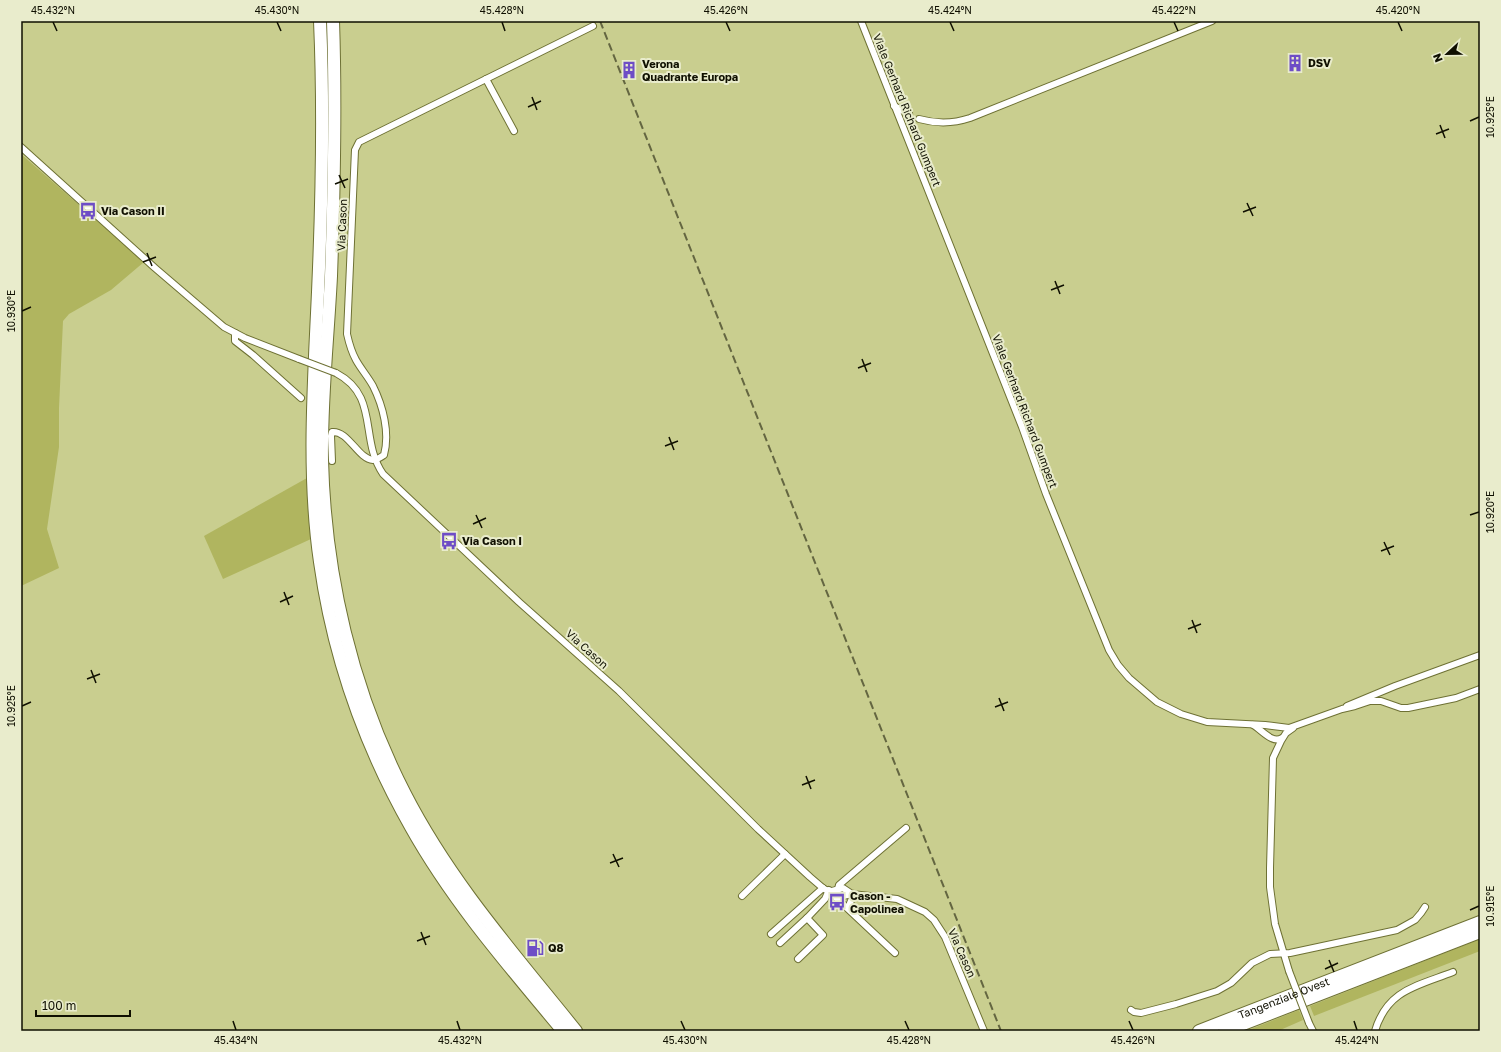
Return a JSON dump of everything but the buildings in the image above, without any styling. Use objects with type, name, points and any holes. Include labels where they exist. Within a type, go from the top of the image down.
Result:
[{"type":"highway","points":[[320,21],[322,70],[322,161],[321,220],[313,398],[313,490],[324,591],[337,646],[353,699],[374,752],[411,827],[447,886],[499,953],[564,1031]]},
{"type":"highway","points":[[333,21],[335,106],[331,278],[323,399],[322,458],[326,528],[335,587],[346,643],[362,696],[392,767],[406,796],[437,851],[485,919],[576,1031]]},
{"type":"highway","name":"Tangenziale Ovest","points":[[1200,1031],[1480,922]]},
{"type":"highway","name":"Tangenziale Ovest","points":[[1225,1031],[1480,932]]},
{"type":"street","name":"Viale Gerhard Richard Gumpert","points":[[861,21],[1022,427],[1090,605],[1114,658],[1124,672],[1142,691],[1170,709],[1207,722],[1252,724],[1262,727]]},
{"type":"street","points":[[919,119],[943,123],[966,119],[1212,21]]},
{"type":"street","name":"Via Cason","points":[[332,461],[332,432],[336,432],[344,437],[367,459],[375,460],[384,455],[387,445],[384,420],[377,396],[373,385],[356,360],[350,347],[347,334],[355,150],[359,142],[593,26]]},
{"type":"street","points":[[486,80],[514,131]]},
{"type":"street","points":[[894,106],[909,114]]},
{"type":"street","name":"Via Cason","points":[[21,147],[155,268],[211,316],[235,333],[344,377],[359,394],[364,403],[375,460],[383,474],[519,602],[619,691],[785,854],[831,890],[843,896],[849,908],[895,953]]},
{"type":"street","name":"Via Cason","points":[[235,333],[235,341],[237,344],[253,355],[301,398]]},
{"type":"street","points":[[1342,709],[1353,702],[1480,655]]},
{"type":"street","points":[[1262,727],[1287,728],[1296,726],[1342,709],[1376,700],[1401,708],[1408,708],[1456,698],[1480,689]]},
{"type":"street","points":[[1262,727],[1272,739],[1279,740],[1296,726]]},
{"type":"street","points":[[1284,736],[1275,751],[1272,768],[1270,886],[1275,924],[1289,971],[1313,1031]]},
{"type":"street","points":[[771,934],[840,885],[906,828]]},
{"type":"street","points":[[742,896],[785,854]]},
{"type":"street","name":"Via Cason","points":[[831,890],[843,888],[853,894]]},
{"type":"street","points":[[780,943],[807,918],[825,899],[831,890]]},
{"type":"street","name":"Via Cason","points":[[831,890],[844,906],[849,908]]},
{"type":"street","points":[[849,908],[853,894]]},
{"type":"street","name":"Via Cason","points":[[843,896],[853,894],[897,899],[925,912],[934,920],[945,937],[984,1031]]},
{"type":"street","points":[[1131,1010],[1134,1012],[1141,1012],[1208,994],[1227,986],[1252,963],[1270,954],[1284,953],[1397,930],[1415,920],[1425,907]]},
{"type":"street","points":[[798,959],[823,935],[807,918]]},
{"type":"street","points":[[1375,1031],[1384,1010],[1400,994],[1453,972]]},
{"type":"green space","points":[[21,154],[144,262],[111,290],[69,314],[63,321],[59,408],[59,447],[47,529],[59,568],[21,586]]},
{"type":"green space","points":[[307,478],[311,539],[223,579],[204,536]]},
{"type":"green space","points":[[1480,939],[1480,951],[1314,1016],[1310,1006]]},
{"type":"green space","points":[[1299,1010],[1303,1020],[1278,1031],[1246,1031]]},
{"type":"railway","points":[[600,21],[1001,1031]]},
{"type":"place","name":"DSV","points":[[1295,63]]},
{"type":"place","name":"Verona Quadrante Europa","points":[[629,70]]},
{"type":"place","name":"Via Cason II","points":[[88,211]]},
{"type":"place","name":"Via Cason I","points":[[449,541]]},
{"type":"place","name":"Cason - Capolinea","points":[[837,902]]},
{"type":"place","name":"Q8","points":[[535,948]]}]
